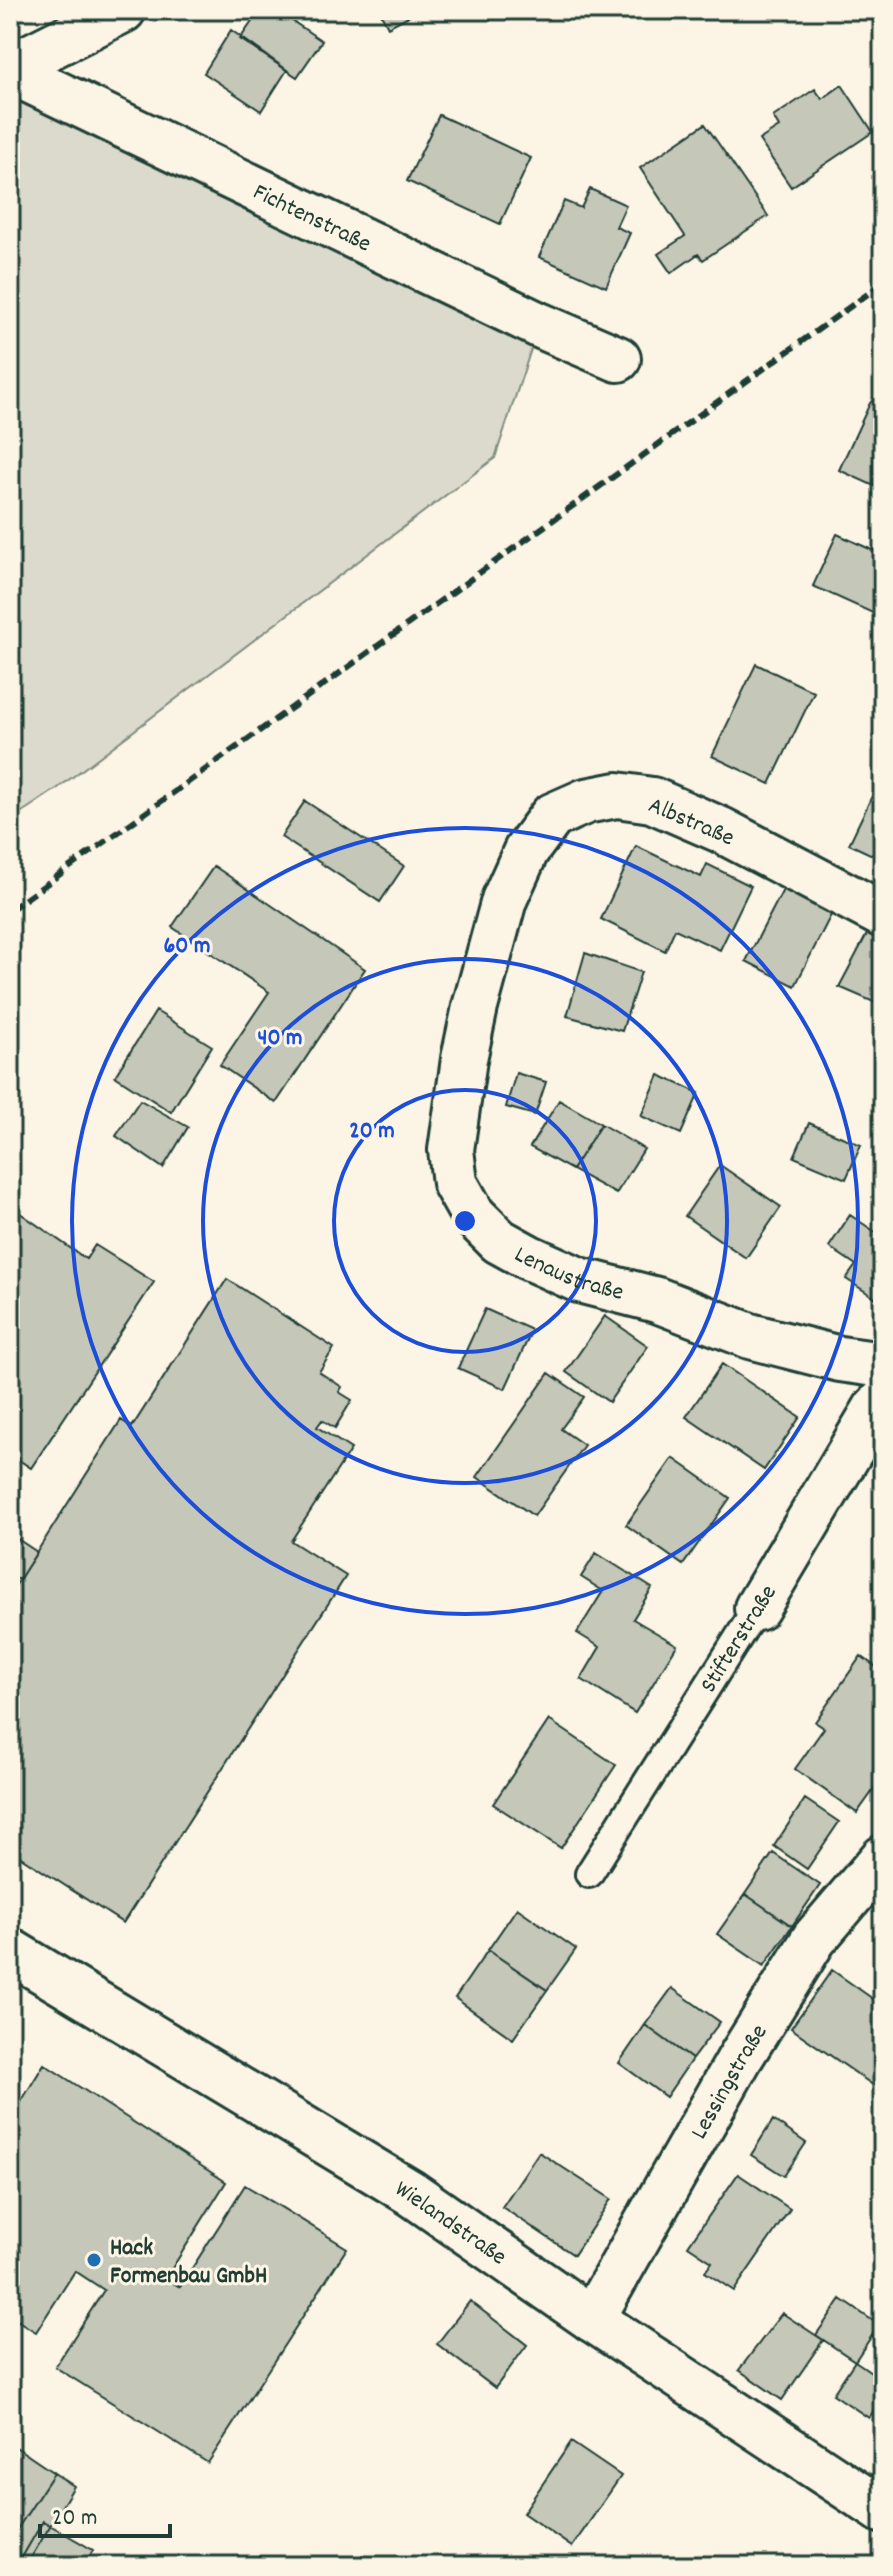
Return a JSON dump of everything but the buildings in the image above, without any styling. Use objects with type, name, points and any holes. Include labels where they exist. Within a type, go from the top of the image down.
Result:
[{"type":"street","points":[[10,69],[123,10]]},
{"type":"street","name":"Fichtenstraße","points":[[10,69],[525,318],[618,359]]},
{"type":"street","name":"Albstraße","points":[[475,1007],[504,900],[526,851],[552,816],[586,801],[617,795],[652,800],[721,830],[883,915]]},
{"type":"street","name":"Lenaustraße","points":[[475,1007],[451,1150],[455,1183],[473,1215],[499,1241],[579,1280],[657,1300],[750,1336],[840,1359],[883,1365]]},
{"type":"street","name":"Stifterstraße","points":[[757,1608],[883,1401]]},
{"type":"street","name":"Lessingstraße","points":[[592,2319],[740,2058],[814,1939],[883,1858]]},
{"type":"street","name":"Wielandstraße","points":[[10,1951],[411,2193],[592,2319],[883,2511]]},
{"type":"lane","name":"Stifterstraße","points":[[589,1874],[757,1608]]},
{"type":"shaded area","points":[[10,71],[539,325],[495,458],[58,788],[10,820]]},
{"type":"railway","points":[[10,910],[883,283]]},
{"type":"place","name":"Hack Formenbau GmbH","points":[[94,2260]]}]
